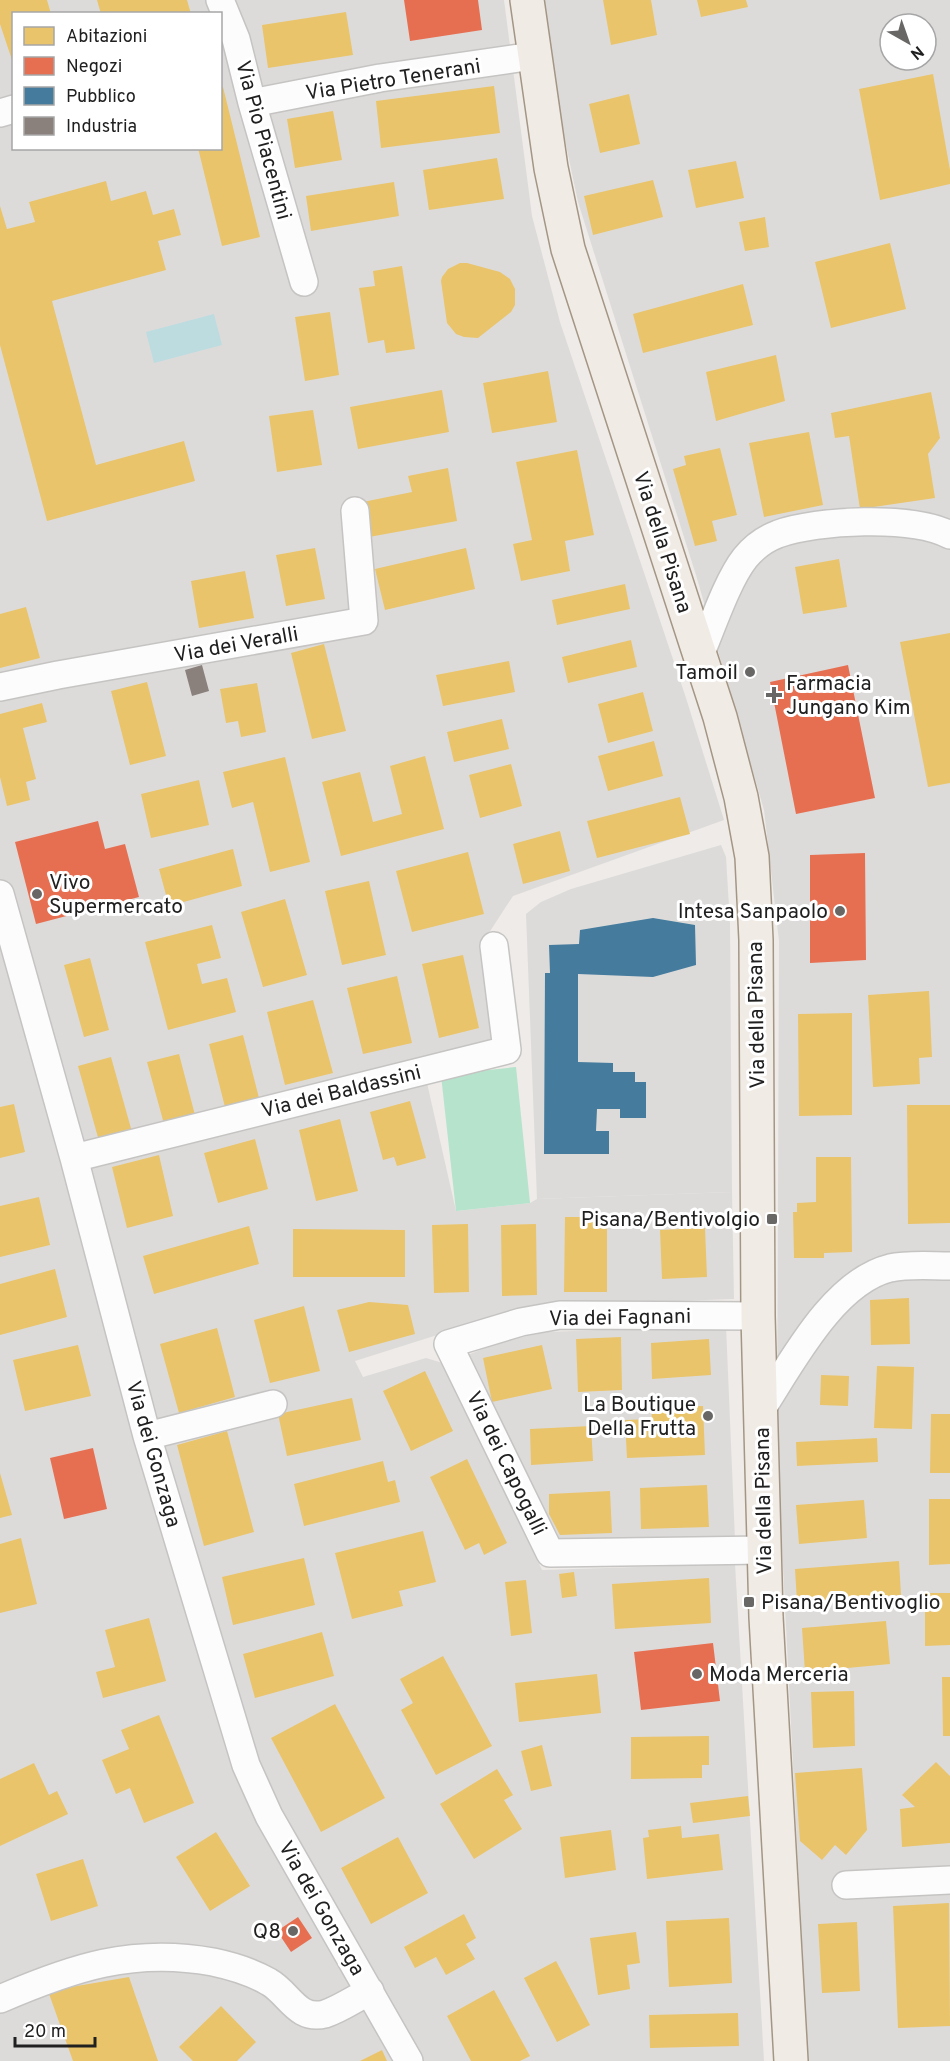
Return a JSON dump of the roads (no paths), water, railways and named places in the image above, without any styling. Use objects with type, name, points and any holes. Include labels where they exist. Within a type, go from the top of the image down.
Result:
[{"type":"main road","name":"Via della Pisana","points":[[527,0],[533,56],[551,168],[568,249],[720,717],[741,797],[754,876],[758,1316],[764,1550],[776,1813],[791,2061]]},
{"type":"street","name":"Via Pio Piacentini","points":[[220,0],[230,52],[252,104],[304,282]]},
{"type":"street","name":"Via Pietro Tenerani","points":[[252,104],[380,78],[533,56]]},
{"type":"street","name":"Via dei Veralli","points":[[0,687],[364,621],[355,511]]},
{"type":"street","points":[[700,655],[738,567],[755,548],[777,534],[814,526],[880,522],[921,526],[950,535]]},
{"type":"street","name":"Via dei Gonzaga","points":[[0,894],[74,1158],[147,1436],[246,1765],[268,1816],[409,2061]]},
{"type":"street","name":"Via dei Baldassini","points":[[74,1158],[507,1050],[494,946]]},
{"type":"street","points":[[761,1410],[827,1312],[840,1297],[868,1276],[890,1268],[950,1266]]},
{"type":"street","name":"Via dei Fagnani","points":[[448,1344],[521,1322],[560,1315],[758,1316]]},
{"type":"street","name":"Via dei Capogalli","points":[[448,1344],[550,1553],[764,1550]]},
{"type":"street","points":[[147,1436],[273,1404]]},
{"type":"street","points":[[846,1885],[950,1880]]},
{"type":"street","points":[[0,1999],[92,1965],[129,1958],[159,1957],[212,1962],[236,1968],[271,1983],[294,2007],[311,2014],[328,2012],[370,1991]]},
{"type":"water","points":[[214,314],[222,345],[154,363],[146,332]]},
{"type":"place","name":"Tamoil","points":[[750,672]]},
{"type":"place","name":"Farmacia Jungano Kim","points":[[774,695]]},
{"type":"place","name":"Vivo Supermercato","points":[[37,894]]},
{"type":"place","name":"Intesa Sanpaolo","points":[[840,911]]},
{"type":"place","name":"Pisana/Bentivolgio","points":[[772,1219]]},
{"type":"place","name":"La Boutique Della Frutta","points":[[708,1416]]},
{"type":"place","name":"Pisana/Bentivoglio","points":[[749,1602]]},
{"type":"place","name":"Moda Merceria","points":[[697,1674]]},
{"type":"place","name":"Q8","points":[[293,1931]]}]
